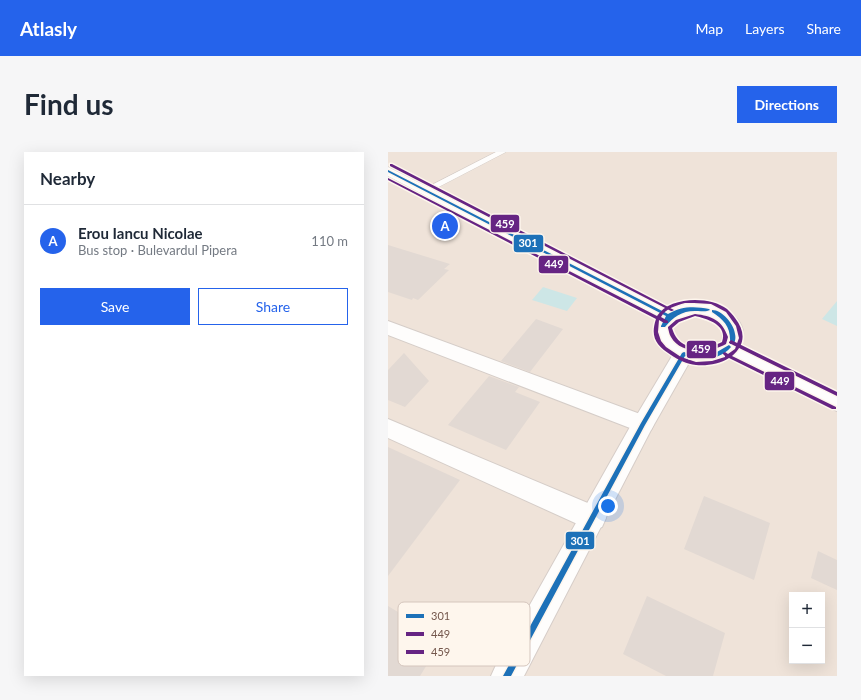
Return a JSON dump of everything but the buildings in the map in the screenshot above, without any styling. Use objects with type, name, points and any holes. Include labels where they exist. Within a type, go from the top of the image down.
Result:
[{"type":"main road","points":[[388,171],[669,316]]},
{"type":"main road","points":[[688,308],[703,308],[717,313],[728,322],[734,332],[728,348],[723,352],[708,357],[684,354],[671,346],[664,336],[663,326],[669,316],[680,310],[688,308]]},
{"type":"main road","points":[[388,328],[643,424]]},
{"type":"main road","points":[[728,348],[837,402]]},
{"type":"main road","points":[[530,634],[643,424],[684,354]]},
{"type":"main road","points":[[388,428],[593,518]]},
{"type":"main road","points":[[507,676],[512,666]]},
{"type":"lane","points":[[426,190],[502,152]]},
{"type":"shaded area","points":[[388,152],[837,152],[837,676],[388,676]]},
{"type":"water","points":[[543,287],[577,298],[567,311],[532,300]]},
{"type":"water","points":[[837,301],[837,326],[822,319]]},
{"type":"transit line","name":"459","points":[[391,165],[672,310]]},
{"type":"transit line","name":"301","points":[[388,171],[669,316]]},
{"type":"transit line","name":"449","points":[[388,179],[666,322]]},
{"type":"transit line","name":"449","points":[[711,303],[694,301],[668,307],[657,320],[656,329],[660,344],[679,359],[696,363],[712,363],[726,358],[736,350],[741,338],[738,325],[727,311],[713,304]]},
{"type":"transit line","name":"301","points":[[663,326],[670,315],[681,309],[695,308],[708,310]]},
{"type":"transit line","name":"301","points":[[663,326],[672,316],[683,311],[695,309],[708,310]]},
{"type":"transit line","name":"301","points":[[713,311],[726,320],[732,328],[732,343]]},
{"type":"transit line","name":"301","points":[[713,311],[728,324],[732,333],[732,343]]},
{"type":"transit line","name":"459","points":[[695,315],[705,317],[718,324],[726,337],[724,343],[710,349],[692,349],[677,342],[672,336],[670,328],[678,321],[695,315]]},
{"type":"transit line","name":"459","points":[[731,342],[837,394]]},
{"type":"transit line","name":"301","points":[[687,355],[709,356],[719,353],[729,347]]},
{"type":"transit line","name":"301","points":[[687,355],[698,357],[715,356],[725,351],[729,347]]},
{"type":"transit line","name":"301","points":[[530,633],[643,424],[684,354]]},
{"type":"transit line","name":"449","points":[[725,354],[834,408]]},
{"type":"transit line","name":"301","points":[[507,676],[512,666]]},
{"type":"place","name":"Erou Iancu Nicolae","points":[[445,226]]}]
